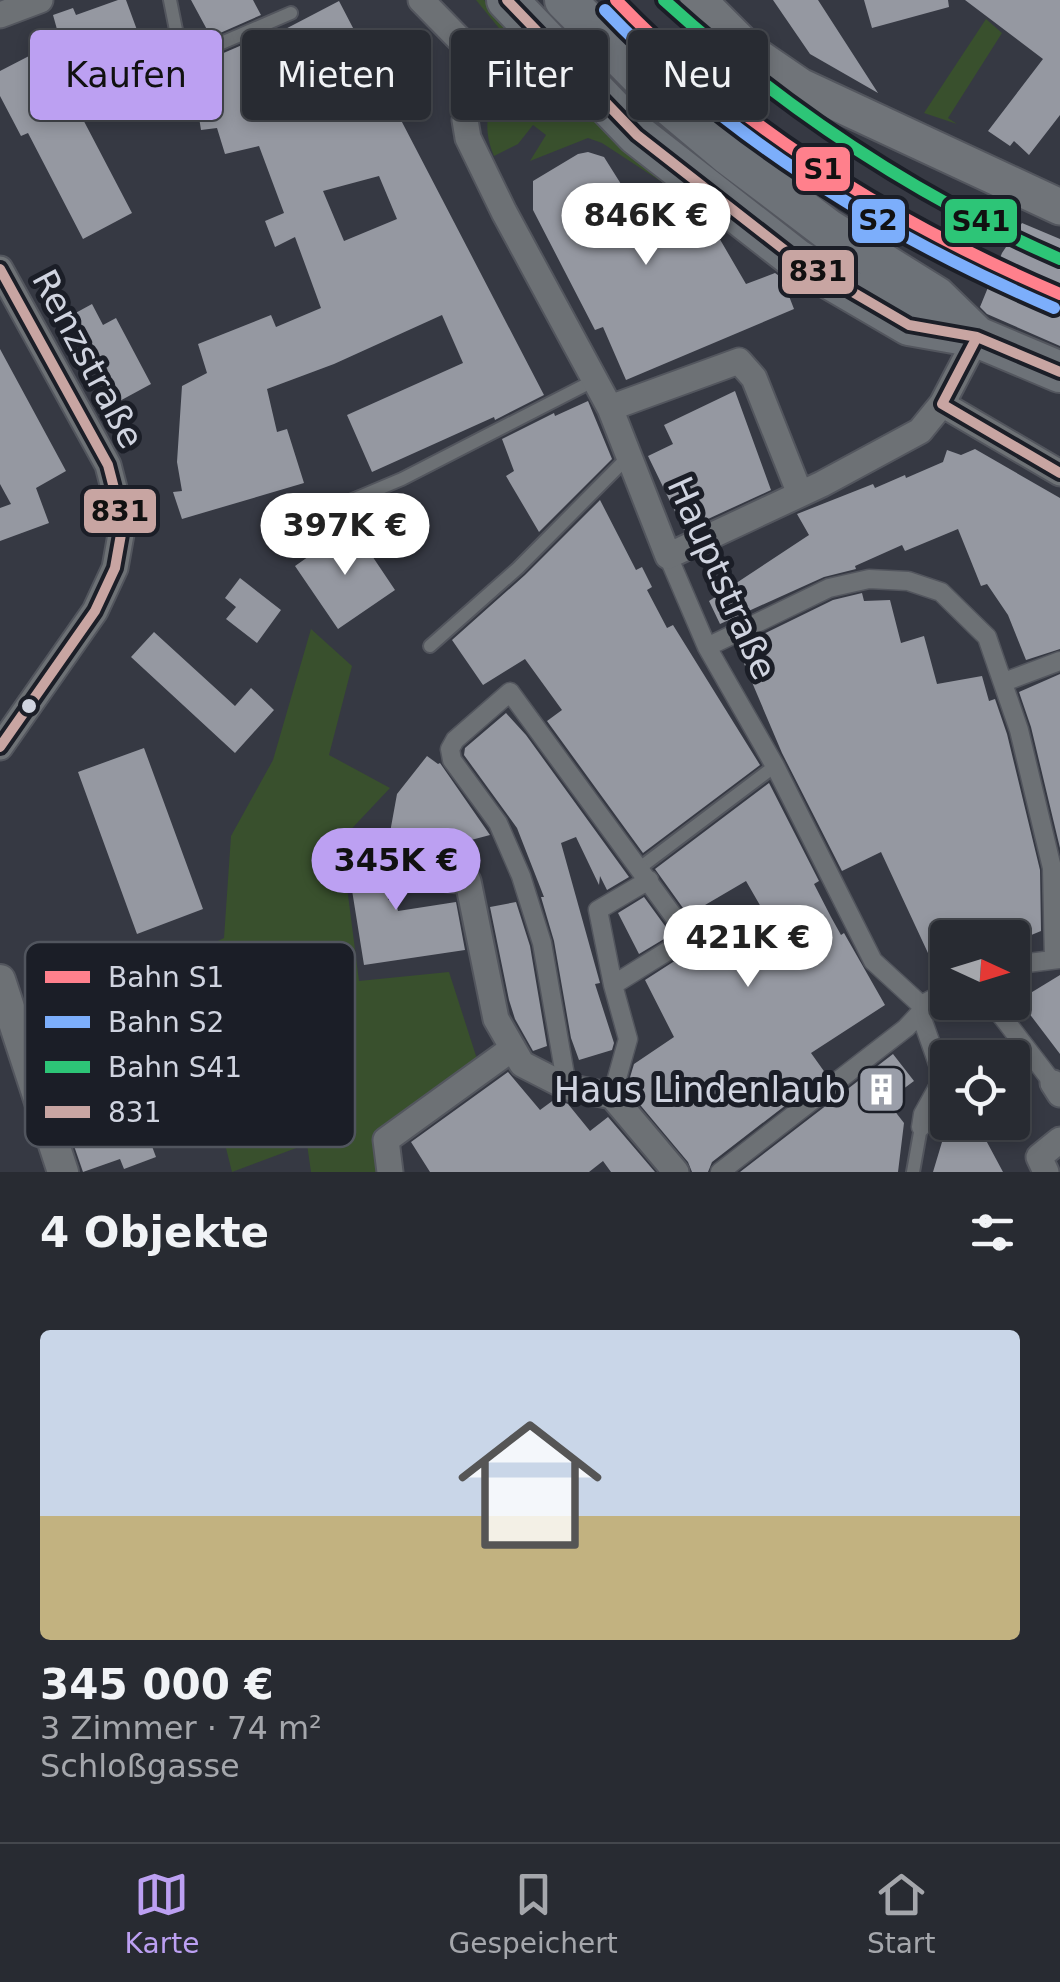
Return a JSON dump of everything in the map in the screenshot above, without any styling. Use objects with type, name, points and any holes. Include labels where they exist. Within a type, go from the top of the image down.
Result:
[{"type":"main road","points":[[507,0],[636,135],[722,205],[796,258],[909,325],[977,337],[1060,372]]},
{"type":"main road","points":[[565,0],[666,102],[728,154],[827,229],[936,297],[977,337]]},
{"type":"main road","points":[[698,0],[748,51],[800,86],[1060,208]]},
{"type":"street","points":[[0,15],[40,0]]},
{"type":"street","name":"Hauptstraße","points":[[420,0],[466,45],[476,83],[465,120],[468,138],[610,408],[707,647],[776,766],[872,961],[920,1009]]},
{"type":"street","name":"Renzstraße","points":[[0,269],[108,465],[123,523],[115,568],[94,611],[0,747]]},
{"type":"street","points":[[668,556],[908,440],[942,404],[977,337]]},
{"type":"street","points":[[610,408],[740,361],[754,378],[800,494]]},
{"type":"street","points":[[942,404],[1060,474]]},
{"type":"street","points":[[707,647],[829,588],[869,579],[908,581],[940,592],[987,637],[1019,730],[1052,868],[1057,959],[1030,963]]},
{"type":"street","points":[[1004,682],[1060,662]]},
{"type":"street","points":[[567,1086],[542,944],[521,876],[498,823],[452,760],[450,749],[455,740],[510,692],[680,925],[682,942],[613,985]]},
{"type":"street","points":[[612,1096],[628,1039],[598,910],[645,874]]},
{"type":"street","points":[[411,875],[468,881],[496,1019],[522,1064],[567,1086],[612,1096],[676,1172]]},
{"type":"street","points":[[0,980],[25,1056]]},
{"type":"street","points":[[720,1172],[906,1028],[920,1009],[930,1003]]},
{"type":"street","points":[[920,1009],[943,1078],[920,1127]]},
{"type":"street","points":[[1005,1020],[1057,1089]]},
{"type":"street","points":[[390,1172],[386,1140],[513,1048]]},
{"type":"street","points":[[1046,1172],[1039,1157],[1060,1140]]},
{"type":"street","points":[[55,1147],[63,1172]]},
{"type":"lane","points":[[170,0],[182,60],[291,13]]},
{"type":"lane","points":[[312,517],[402,479],[596,380]]},
{"type":"lane","points":[[430,646],[518,568],[630,456]]},
{"type":"lane","points":[[645,874],[776,766]]},
{"type":"lane","points":[[913,1172],[920,1127]]},
{"type":"green space","points":[[476,0],[484,0],[509,30],[501,30]]},
{"type":"green space","points":[[986,19],[1002,33],[948,118],[957,124],[924,113]]},
{"type":"green space","points":[[488,120],[602,120],[674,184],[671,188],[588,138],[530,161],[546,135],[533,125],[518,144],[494,156]]},
{"type":"green space","points":[[311,629],[352,666],[329,755],[390,788],[341,840],[354,942],[216,942],[224,938],[231,836],[273,760]]},
{"type":"green space","points":[[355,950],[359,981],[449,972],[477,1059],[386,1123],[392,1172],[311,1172],[307,1147],[355,1147]]},
{"type":"green space","points":[[226,1147],[299,1147],[232,1172]]},
{"type":"building","points":[[126,0],[137,30],[57,30],[53,15],[73,8],[76,15]]},
{"type":"building","points":[[191,0],[253,0],[261,15],[222,32],[207,30]]},
{"type":"building","points":[[773,0],[818,0],[878,93],[810,54]]},
{"type":"building","points":[[864,0],[948,0],[949,7],[872,28]]},
{"type":"building","points":[[965,0],[1060,0],[1060,115],[1029,155],[1014,141],[1010,146],[988,131],[1043,59]]},
{"type":"building","points":[[339,1],[354,30],[283,30]]},
{"type":"building","points":[[242,45],[242,120],[401,120],[544,395],[372,472],[347,415],[463,363],[442,315],[334,364],[267,389],[277,432],[287,429],[304,483],[182,519],[173,492],[182,491],[177,462],[182,386],[207,373],[198,344],[271,315],[276,327],[321,308],[295,237],[275,247],[265,221],[284,213],[259,146],[225,154],[217,128],[201,130],[199,120],[222,120],[222,54]],"holes":[[[379,176],[397,219],[344,241],[323,191]]]},
{"type":"building","points":[[30,56],[30,120],[83,120],[132,213],[83,239],[28,133],[21,136],[0,96],[0,71]]},
{"type":"building","points":[[588,152],[604,157],[626,192],[641,185],[653,211],[668,204],[679,227],[692,220],[704,243],[718,236],[746,284],[775,273],[782,278],[794,309],[626,380],[603,327],[595,330],[533,210],[533,181]]},
{"type":"building","points":[[1022,223],[1060,239],[1060,346],[987,314],[980,307],[1002,253]]},
{"type":"building","points":[[92,304],[103,325],[116,318],[151,384],[116,403],[70,316]]},
{"type":"building","points":[[0,349],[66,471],[36,488],[49,523],[0,541],[0,508],[11,504],[0,484]]},
{"type":"building","points":[[735,391],[771,490],[684,530],[648,456],[673,444],[664,425]]},
{"type":"building","points":[[588,401],[612,459],[539,532],[506,476],[514,471],[502,439]]},
{"type":"building","points":[[975,449],[1060,498],[1060,649],[1026,660],[1008,615],[987,584],[981,586],[958,529],[905,551],[902,545],[855,566],[856,569],[824,577],[720,624],[709,601],[809,535],[797,514],[873,484],[875,488],[905,475],[906,478],[943,462],[947,450],[961,455]]},
{"type":"building","points":[[600,500],[636,570],[642,567],[652,587],[647,590],[667,628],[673,625],[760,765],[643,853],[547,721],[562,710],[525,659],[483,685],[452,640]]},
{"type":"building","points":[[352,526],[395,590],[338,629],[295,566]]},
{"type":"building","points":[[240,578],[281,610],[257,643],[226,619],[236,607],[225,598]]},
{"type":"building","points":[[862,593],[864,601],[890,600],[901,643],[924,636],[937,684],[982,676],[989,701],[995,699],[1007,734],[1040,870],[1041,931],[1030,936],[1030,920],[930,920],[930,957],[881,852],[842,871],[782,753],[737,647],[833,600]]},
{"type":"building","points":[[154,632],[235,706],[251,688],[274,710],[235,753],[131,657]]},
{"type":"building","points":[[1060,674],[1060,848],[1019,692]]},
{"type":"building","points":[[506,713],[629,877],[607,890],[600,876],[599,885],[576,837],[561,843],[600,983],[595,984],[614,1043],[612,1050],[579,1060],[571,1038],[544,897],[517,828],[464,755],[465,748]]},
{"type":"building","points":[[144,748],[203,909],[137,934],[78,772]]},
{"type":"building","points":[[427,756],[440,763],[490,835],[441,848],[389,838],[397,794]]},
{"type":"building","points":[[769,783],[819,881],[814,884],[831,917],[885,1005],[811,1053],[826,1074],[712,1162],[708,1172],[692,1172],[688,1162],[631,1094],[628,1084],[634,1064],[674,1037],[645,980],[687,953],[692,963],[780,940],[746,881],[688,915],[655,869]]},
{"type":"building","points":[[350,841],[394,844],[388,900],[395,898],[398,911],[456,902],[465,950],[364,965],[351,884]]},
{"type":"building","points":[[644,897],[669,936],[639,954],[618,913]]},
{"type":"building","points":[[516,902],[530,946],[547,1046],[533,1051],[509,1000],[490,907]]},
{"type":"building","points":[[1060,975],[1060,1054],[1030,1014],[1030,993]]},
{"type":"building","points":[[893,1054],[914,1081],[887,1101],[904,1123],[898,1172],[740,1172]]},
{"type":"building","points":[[508,1072],[540,1110],[555,1099],[568,1104],[590,1131],[608,1117],[655,1172],[611,1172],[603,1161],[589,1172],[430,1172],[411,1142]]},
{"type":"building","points":[[943,1140],[986,1140],[1003,1172],[933,1172]]},
{"type":"building","points":[[74,1147],[152,1147],[156,1157],[124,1169],[120,1159],[83,1172]]},
{"type":"rail line","name":"S1","points":[[616,0],[715,91],[823,169],[939,237],[1060,294]]},
{"type":"rail line","name":"S41","points":[[664,0],[755,77],[851,146],[952,207],[1060,259]]},
{"type":"rail line","name":"S2","points":[[605,10],[705,102],[814,182],[931,250],[1054,308]]},
{"type":"transit line","name":"831","points":[[507,0],[637,135],[796,259],[909,325],[977,337],[1060,372]]},
{"type":"transit line","name":"831","points":[[0,269],[108,465],[123,523],[115,568],[95,611],[0,747]]},
{"type":"transit line","name":"831","points":[[977,337],[942,404],[1060,473]]},
{"type":"place","name":"Haus Lindenlaub","points":[[881,1090]]}]
